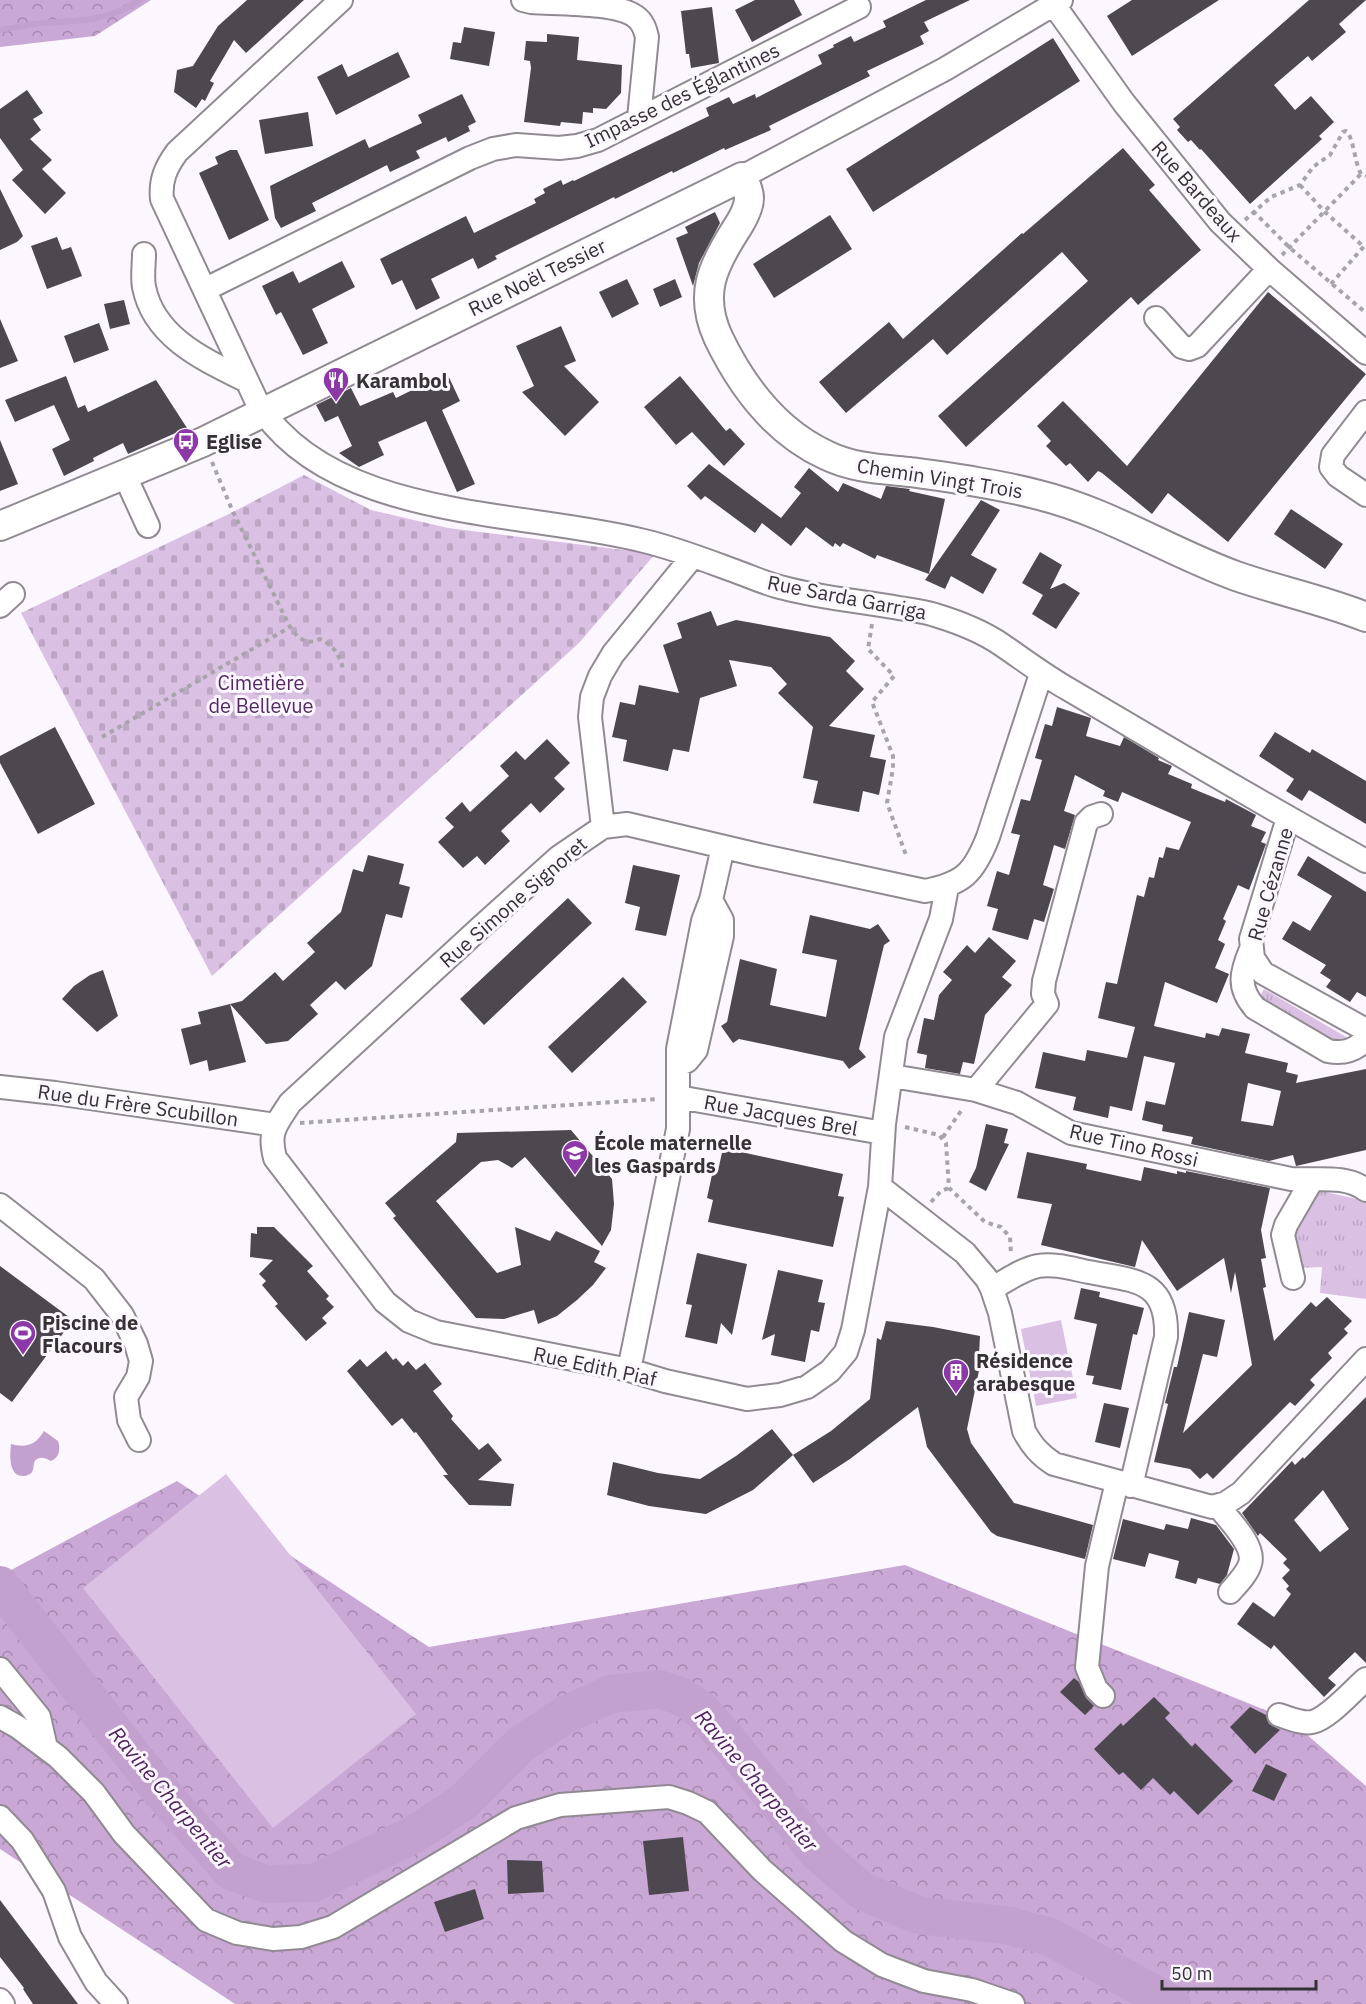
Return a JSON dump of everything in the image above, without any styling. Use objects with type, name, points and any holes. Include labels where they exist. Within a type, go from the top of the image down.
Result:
[{"type":"main road","name":"Rue Noël Tessier","points":[[0,526],[203,442],[742,177]]},
{"type":"main road","name":"Chemin Vingt Trois","points":[[742,177],[748,189],[748,204],[714,270],[709,295],[710,309],[716,330],[735,369],[757,400],[795,438],[826,456],[859,467],[983,482],[1065,502],[1236,575],[1336,605],[1366,617]]},
{"type":"main road","name":"Chemin Vingt Trois","points":[[1336,605],[1366,606]]},
{"type":"street","name":"Rue Sarda Garriga","points":[[341,0],[177,152],[166,166],[161,186],[162,199],[247,381],[264,412],[284,437],[305,454],[332,470],[367,485],[445,508],[544,522],[643,540],[783,588],[931,613],[968,626],[1000,643],[1041,674],[1288,819],[1366,861]]},
{"type":"street","points":[[523,0],[531,3],[612,7],[637,17],[645,26],[647,37],[639,118]]},
{"type":"street","name":"Rue Noël Tessier","points":[[742,177],[945,69],[1057,3]]},
{"type":"street","name":"Rue Bardeaux","points":[[1057,3],[1124,103],[1221,222],[1269,269],[1366,353]]},
{"type":"street","name":"Impasse des Églantines","points":[[206,289],[470,158],[493,149],[516,145],[559,148],[598,140],[859,7]]},
{"type":"street","points":[[144,254],[143,285],[148,303],[170,335],[187,349],[247,381]]},
{"type":"street","points":[[1155,318],[1182,347],[1189,349],[1197,346],[1269,269]]},
{"type":"street","points":[[1366,412],[1333,455],[1331,467],[1338,476],[1366,495]]},
{"type":"street","points":[[125,476],[148,526]]},
{"type":"street","points":[[603,827],[590,717],[591,697],[613,654],[693,556]]},
{"type":"street","points":[[947,887],[962,877],[979,860],[1041,674]]},
{"type":"street","points":[[976,1090],[1047,1004],[1043,994],[1044,981],[1086,823],[1092,817],[1101,814]]},
{"type":"street","name":"Rue Cézanne","points":[[1288,819],[1251,939],[1251,950],[1257,966],[1263,973],[1366,1030]]},
{"type":"street","name":"Rue Simone Signoret","points":[[276,1125],[290,1103],[489,919],[559,857],[603,827],[627,824],[924,891],[947,887]]},
{"type":"street","points":[[629,1371],[678,1129],[678,1049],[703,921],[711,900],[723,847]]},
{"type":"street","name":"Rue Edith Piaf","points":[[276,1125],[270,1142],[275,1158],[385,1302],[409,1321],[436,1332],[629,1371],[747,1399],[780,1395],[807,1387],[830,1371],[846,1352],[853,1330],[880,1187],[884,1128],[896,1037],[941,919],[947,887]]},
{"type":"street","points":[[1251,950],[1243,970],[1242,985],[1247,998],[1255,1008],[1328,1051],[1340,1053],[1353,1049],[1366,1039]]},
{"type":"street","name":"Rue Tino Rossi","points":[[892,1076],[976,1090],[1017,1103],[1071,1133],[1290,1179],[1329,1179],[1358,1184],[1366,1190]]},
{"type":"street","name":"Rue du Frère Scubillon","points":[[0,1087],[276,1125]]},
{"type":"street","name":"Rue Jacques Brel","points":[[678,1097],[884,1128]]},
{"type":"street","points":[[1293,1278],[1283,1235],[1286,1225],[1312,1180]]},
{"type":"street","points":[[880,1187],[965,1253],[1000,1284],[1024,1431],[1031,1444],[1054,1464],[1212,1507],[1218,1506],[1240,1493],[1366,1359]]},
{"type":"street","points":[[0,1205],[94,1279],[122,1315],[136,1344],[141,1361],[138,1377],[126,1397],[129,1420],[139,1440]]},
{"type":"street","points":[[1000,1284],[1036,1266],[1052,1265],[1141,1282],[1156,1295],[1166,1316],[1166,1337],[1124,1484],[1097,1566],[1087,1667],[1096,1689],[1103,1696]]},
{"type":"street","points":[[1218,1506],[1248,1544],[1252,1555],[1250,1566],[1230,1592]]},
{"type":"street","points":[[0,1669],[39,1717],[46,1748]]},
{"type":"street","points":[[1279,1714],[1302,1722],[1312,1722],[1322,1718],[1366,1679]]},
{"type":"street","points":[[0,1717],[58,1756],[94,1793],[124,1834],[206,1920],[237,1933],[273,1939],[301,1937],[333,1927],[516,1818],[560,1805],[669,1797],[707,1812],[762,1870],[843,1941],[882,1965],[924,1981],[972,1990],[1013,2004]]},
{"type":"street","points":[[0,1817],[22,1840],[54,1891],[70,1937],[96,1982],[117,2004]]},
{"type":"street","points":[[0,2000],[3,2004]]},
{"type":"path","points":[[1269,269],[1290,248],[1325,212],[1364,175],[1356,164],[1352,137],[1346,131],[1343,132],[1330,155],[1313,167],[1300,185],[1271,196],[1253,211],[1290,248],[1366,313]]},
{"type":"path","points":[[1300,185],[1325,212],[1365,246],[1331,284]]},
{"type":"path","points":[[203,442],[290,627],[304,641],[314,642],[320,639],[331,645],[339,654],[344,672]]},
{"type":"path","points":[[877,604],[868,649],[894,676],[872,702],[893,756],[887,803],[906,855]]},
{"type":"path","points":[[102,736],[290,627]]},
{"type":"path","points":[[943,1137],[976,1090]]},
{"type":"path","points":[[276,1125],[678,1097]]},
{"type":"path","points":[[884,1128],[943,1137],[946,1143],[949,1188],[985,1222],[1001,1227],[1010,1236],[1012,1250],[1000,1284]]},
{"type":"green space","points":[[0,0],[151,0],[95,36],[0,47]]},
{"type":"green space","name":"Cimetière de Bellevue","points":[[304,475],[371,510],[448,528],[655,554],[579,643],[212,976],[21,613],[233,512]]},
{"type":"green space","points":[[1264,989],[1353,1041],[1341,1047],[1256,1003]]},
{"type":"green space","points":[[1321,1191],[1366,1201],[1366,1299],[1320,1293],[1322,1267],[1298,1268],[1292,1233],[1314,1192]]},
{"type":"green space","points":[[1061,1320],[1077,1398],[1036,1406],[1021,1329]]},
{"type":"green space","points":[[226,1474],[416,1714],[273,1828],[83,1588]]},
{"type":"green space","points":[[177,1481],[429,1647],[905,1565],[1290,1720],[1366,1786],[1366,2004],[235,2004],[0,1849],[0,1576]]},
{"type":"shaded area","points":[[44,1431],[58,1441],[58,1455],[51,1461],[43,1458],[37,1459],[33,1470],[28,1475],[15,1473],[11,1464],[11,1444],[21,1446],[30,1444],[38,1440]]},
{"type":"building","points":[[247,0],[304,0],[246,53],[234,40],[210,81],[214,83],[205,101],[202,99],[196,108],[174,92],[177,70],[193,66],[218,26]]},
{"type":"building","points":[[755,0],[794,0],[802,15],[752,42],[735,10]]},
{"type":"building","points":[[926,0],[970,0],[924,22],[929,31],[920,36],[924,44],[867,71],[870,76],[769,126],[771,130],[725,150],[724,148],[673,173],[672,171],[615,199],[614,197],[495,256],[497,259],[478,269],[473,258],[431,279],[440,298],[416,310],[402,280],[392,285],[380,259],[466,216],[474,233],[536,203],[534,199],[545,193],[543,189],[561,180],[563,185],[574,181],[709,116],[706,108],[729,97],[733,104],[755,94],[756,98],[822,64],[818,55],[834,47],[833,45],[851,36],[854,42],[886,27],[883,21]]},
{"type":"building","points":[[1132,0],[1219,0],[1132,56],[1107,16]]},
{"type":"building","points":[[1309,0],[1366,0],[1339,24],[1346,32],[1312,61],[1308,56],[1274,85],[1295,110],[1311,96],[1334,122],[1319,136],[1322,139],[1250,204],[1201,149],[1191,140],[1188,142],[1177,130],[1180,127],[1173,119]]},
{"type":"building","points":[[712,7],[719,63],[691,68],[689,54],[686,54],[681,11]]},
{"type":"building","points":[[464,27],[495,32],[489,66],[450,59],[453,42],[461,43]]},
{"type":"building","points":[[547,34],[579,37],[577,60],[622,65],[621,93],[606,109],[593,108],[593,113],[583,112],[582,124],[561,122],[560,126],[524,122],[531,68],[530,61],[524,60],[526,41],[547,42]]},
{"type":"building","points":[[1053,38],[1080,81],[873,212],[846,169]]},
{"type":"building","points":[[398,52],[410,77],[336,115],[317,77],[342,64],[348,77]]},
{"type":"building","points":[[27,90],[43,113],[33,119],[41,130],[30,139],[52,160],[42,169],[66,193],[45,214],[12,180],[23,170],[0,138],[0,109]]},
{"type":"building","points":[[462,94],[476,122],[468,126],[470,131],[448,142],[446,137],[416,151],[420,158],[390,172],[387,165],[312,203],[316,211],[281,228],[275,218],[270,186],[365,139],[369,148],[422,123],[418,115]]},
{"type":"building","points":[[308,112],[313,146],[265,154],[259,120]]},
{"type":"building","points":[[1123,148],[1155,185],[1149,190],[1201,250],[1138,305],[1131,297],[966,447],[938,416],[1088,281],[1062,252],[947,355],[933,339],[846,413],[819,382],[889,322],[903,339],[1022,233]]},
{"type":"building","points":[[230,150],[237,150],[269,220],[229,240],[199,173],[218,164],[215,157]]},
{"type":"building","points":[[0,189],[23,236],[17,242],[0,250]]},
{"type":"building","points":[[715,212],[720,223],[699,263],[693,286],[676,238],[688,233],[685,227]]},
{"type":"building","points":[[830,215],[852,249],[774,298],[753,264]]},
{"type":"building","points":[[57,237],[62,250],[71,247],[82,276],[47,289],[31,246]]},
{"type":"building","points":[[342,261],[355,287],[312,309],[328,343],[303,355],[281,312],[276,315],[262,286],[293,271],[299,283]]},
{"type":"building","points":[[627,279],[639,304],[612,318],[599,292]]},
{"type":"building","points":[[675,279],[682,297],[660,307],[653,289]]},
{"type":"building","points":[[1268,292],[1366,374],[1228,542],[1168,493],[1152,514],[1098,471],[1088,482],[1070,463],[1066,466],[1046,446],[1051,441],[1037,426],[1063,401],[1127,466]]},
{"type":"building","points":[[124,300],[130,324],[110,329],[104,304]]},
{"type":"building","points":[[0,319],[18,361],[0,368]]},
{"type":"building","points":[[99,323],[109,350],[74,363],[64,336]]},
{"type":"building","points":[[561,326],[576,361],[564,366],[599,402],[565,436],[522,392],[534,386],[516,346]]},
{"type":"building","points":[[447,373],[460,401],[442,410],[475,484],[457,492],[426,421],[378,442],[384,455],[359,467],[339,453],[352,446],[338,416],[325,422],[316,405],[351,388],[360,406],[393,392],[396,398]]},
{"type":"building","points":[[66,376],[78,408],[85,405],[88,412],[156,380],[187,428],[128,454],[123,443],[64,476],[52,449],[70,440],[54,405],[15,422],[5,400]]},
{"type":"building","points":[[680,376],[726,431],[730,428],[745,444],[724,466],[692,432],[676,445],[644,407]]},
{"type":"building","points":[[0,440],[18,484],[0,491]]},
{"type":"building","points":[[709,464],[781,518],[801,493],[794,487],[809,468],[838,492],[843,483],[881,499],[886,486],[910,489],[909,491],[945,499],[929,574],[877,555],[875,559],[843,543],[840,547],[835,543],[833,547],[806,527],[791,546],[762,523],[755,533],[705,496],[701,500],[687,486]]},
{"type":"building","points":[[981,500],[1000,510],[971,555],[997,569],[983,594],[951,576],[945,589],[925,580]]},
{"type":"building","points":[[1291,509],[1343,544],[1325,569],[1274,534]]},
{"type":"building","points":[[1040,552],[1062,565],[1050,589],[1064,583],[1080,593],[1056,629],[1032,614],[1043,595],[1022,583]]},
{"type":"building","points":[[711,611],[717,626],[736,620],[830,637],[855,661],[846,671],[864,689],[829,726],[875,735],[870,757],[886,760],[879,795],[863,791],[859,812],[813,803],[818,781],[803,778],[813,727],[778,693],[787,684],[771,667],[729,660],[737,686],[700,698],[689,752],[673,749],[668,771],[623,761],[627,740],[612,737],[620,702],[635,705],[639,685],[679,693],[663,645],[682,638],[677,623]]},
{"type":"building","points":[[1057,707],[1091,718],[1086,736],[1120,746],[1124,737],[1159,758],[1158,760],[1172,766],[1168,774],[1192,784],[1191,788],[1225,802],[1226,799],[1256,815],[1251,826],[1266,832],[1261,842],[1266,844],[1249,890],[1238,885],[1223,919],[1226,921],[1218,940],[1225,944],[1215,968],[1229,974],[1217,1003],[1165,982],[1154,1026],[1205,1038],[1206,1033],[1219,1036],[1222,1028],[1250,1034],[1245,1053],[1288,1063],[1286,1072],[1298,1075],[1296,1083],[1366,1069],[1366,1150],[1296,1166],[1293,1155],[1269,1161],[1191,1144],[1193,1137],[1162,1131],[1163,1125],[1142,1120],[1146,1101],[1165,1105],[1175,1063],[1144,1056],[1132,1111],[1110,1106],[1108,1118],[1073,1110],[1076,1097],[1035,1088],[1043,1052],[1085,1061],[1087,1050],[1127,1058],[1135,1027],[1098,1018],[1106,982],[1117,984],[1137,895],[1144,897],[1149,877],[1154,878],[1159,857],[1163,858],[1166,847],[1179,850],[1191,822],[1122,792],[1118,802],[1103,796],[1105,791],[1075,775],[1064,811],[1075,815],[1065,849],[1054,845],[1043,885],[1054,889],[1044,922],[1034,919],[1028,940],[992,930],[998,909],[987,906],[997,871],[1009,875],[1020,835],[1011,833],[1021,799],[1030,801],[1042,760],[1035,758],[1045,724],[1052,726]],"holes":[[[1248,1083],[1281,1091],[1273,1126],[1241,1121]]]},
{"type":"building","points":[[55,727],[95,804],[38,834],[0,763],[0,756]]},
{"type":"building","points":[[1275,732],[1310,753],[1312,749],[1366,781],[1366,824],[1309,790],[1302,801],[1286,791],[1294,779],[1259,756]]},
{"type":"building","points":[[547,739],[570,763],[554,778],[565,789],[540,813],[531,803],[501,831],[510,841],[485,865],[477,856],[463,868],[438,842],[454,827],[445,818],[462,802],[470,812],[509,776],[500,766],[516,751],[525,760]]},
{"type":"building","points":[[368,855],[404,864],[399,884],[410,887],[402,918],[386,914],[372,966],[345,990],[336,981],[310,1005],[318,1014],[288,1041],[266,1044],[230,1004],[242,1001],[275,972],[283,981],[315,952],[307,943],[341,912],[353,869],[363,872]]},
{"type":"building","points":[[1308,856],[1366,892],[1366,997],[1357,992],[1350,1002],[1326,987],[1331,980],[1320,973],[1326,965],[1282,939],[1293,921],[1310,931],[1332,896],[1297,875]]},
{"type":"building","points":[[633,865],[680,875],[666,936],[635,930],[640,907],[625,903]]},
{"type":"building","points":[[568,898],[592,923],[484,1025],[460,999]]},
{"type":"building","points":[[810,915],[870,929],[878,924],[890,941],[884,945],[859,1049],[866,1057],[849,1069],[843,1061],[739,1039],[733,1043],[721,1026],[727,1022],[740,959],[777,969],[770,1005],[826,1017],[837,960],[802,953]]},
{"type":"building","points":[[989,937],[1016,961],[1002,977],[1012,985],[985,1015],[974,1064],[963,1062],[960,1074],[925,1068],[927,1055],[917,1053],[924,1018],[934,1020],[939,995],[952,980],[943,972],[967,945],[975,953]]},
{"type":"building","points":[[103,970],[118,1016],[97,1032],[62,999],[74,986],[90,975]]},
{"type":"building","points":[[623,977],[647,1002],[572,1073],[548,1047]]},
{"type":"building","points":[[230,1004],[246,1062],[209,1071],[207,1060],[190,1065],[181,1029],[201,1024],[198,1012]]},
{"type":"building","points":[[986,1124],[1008,1129],[1004,1143],[1009,1144],[986,1191],[969,1182],[976,1168]]},
{"type":"building","points":[[571,1130],[612,1179],[614,1204],[611,1230],[602,1246],[525,1157],[512,1168],[498,1160],[481,1162],[436,1201],[497,1273],[521,1265],[515,1227],[550,1241],[556,1231],[600,1251],[594,1262],[606,1268],[577,1300],[557,1316],[538,1324],[534,1310],[504,1319],[476,1318],[393,1218],[396,1216],[385,1203],[456,1142],[457,1133]]},
{"type":"building","points":[[723,1148],[843,1174],[838,1196],[844,1197],[833,1247],[708,1222],[713,1200],[707,1198],[713,1170],[718,1171]]},
{"type":"building","points":[[1027,1152],[1087,1164],[1086,1169],[1141,1181],[1144,1167],[1177,1174],[1177,1171],[1186,1173],[1186,1171],[1270,1188],[1261,1230],[1266,1258],[1261,1259],[1266,1287],[1263,1288],[1274,1341],[1311,1302],[1316,1307],[1327,1297],[1352,1321],[1344,1329],[1348,1333],[1328,1353],[1332,1358],[1310,1380],[1315,1385],[1295,1406],[1290,1402],[1213,1479],[1207,1473],[1200,1479],[1190,1469],[1154,1462],[1168,1404],[1165,1403],[1174,1367],[1177,1367],[1189,1312],[1225,1320],[1217,1357],[1203,1354],[1183,1433],[1252,1365],[1235,1272],[1231,1293],[1224,1258],[1177,1291],[1142,1240],[1135,1267],[1041,1245],[1052,1204],[1017,1198]]},
{"type":"building","points":[[257,1227],[274,1227],[313,1266],[307,1271],[329,1296],[326,1299],[334,1307],[322,1318],[327,1323],[306,1341],[275,1306],[278,1304],[262,1285],[266,1281],[259,1274],[273,1260],[250,1257],[251,1233],[257,1234]]},
{"type":"building","points":[[697,1253],[747,1264],[732,1335],[721,1323],[717,1344],[685,1337],[692,1305],[686,1304]]},
{"type":"building","name":"Piscine de Flacours","points":[[0,1266],[73,1320],[12,1402],[0,1393]]},
{"type":"building","points":[[778,1270],[823,1280],[818,1302],[825,1303],[819,1332],[811,1330],[805,1362],[771,1355],[775,1334],[762,1340]]},
{"type":"building","points":[[1081,1288],[1100,1292],[1099,1297],[1144,1308],[1137,1335],[1133,1334],[1121,1390],[1092,1384],[1094,1376],[1086,1375],[1097,1324],[1074,1319]]},
{"type":"building","points":[[886,1321],[980,1336],[979,1355],[982,1356],[967,1429],[971,1443],[1014,1503],[1093,1525],[1085,1559],[997,1536],[991,1532],[927,1447],[918,1407],[850,1459],[813,1483],[793,1455],[831,1431],[870,1399],[877,1338],[881,1340]]},
{"type":"building","points":[[386,1351],[393,1360],[396,1358],[403,1366],[408,1361],[416,1370],[425,1363],[442,1384],[433,1391],[453,1416],[451,1419],[479,1450],[488,1443],[502,1460],[478,1480],[514,1484],[511,1506],[469,1505],[443,1475],[448,1475],[416,1432],[414,1433],[402,1418],[392,1426],[347,1371],[360,1359],[367,1367]]},
{"type":"building","points":[[1366,1397],[1366,1663],[1355,1652],[1328,1678],[1336,1685],[1324,1697],[1274,1645],[1271,1649],[1237,1624],[1253,1602],[1274,1617],[1291,1594],[1286,1589],[1289,1586],[1282,1578],[1290,1570],[1283,1563],[1287,1559],[1260,1533],[1258,1536],[1242,1513],[1292,1461],[1295,1465],[1303,1457],[1304,1459]],"holes":[[[1323,1490],[1349,1529],[1320,1552],[1294,1520]]]},
{"type":"building","points":[[1104,1403],[1129,1408],[1120,1448],[1095,1442]]},
{"type":"building","points":[[772,1429],[793,1455],[753,1490],[706,1514],[649,1506],[607,1495],[613,1462],[658,1473],[700,1479]]},
{"type":"building","points":[[1191,1518],[1216,1525],[1234,1549],[1227,1575],[1220,1584],[1198,1578],[1196,1584],[1175,1578],[1179,1561],[1149,1553],[1145,1567],[1113,1559],[1123,1519],[1164,1530],[1166,1524],[1188,1529]]},
{"type":"building","points":[[1074,1678],[1079,1682],[1086,1698],[1094,1706],[1085,1715],[1060,1692]]},
{"type":"building","points":[[1154,1697],[1170,1713],[1165,1718],[1192,1747],[1195,1743],[1233,1781],[1198,1815],[1174,1791],[1170,1795],[1153,1778],[1141,1790],[1123,1772],[1119,1775],[1094,1749],[1121,1723],[1123,1726]]},
{"type":"building","points":[[1250,1707],[1266,1715],[1269,1724],[1280,1730],[1255,1754],[1230,1727]]},
{"type":"building","points":[[1266,1764],[1287,1774],[1274,1801],[1252,1791]]},
{"type":"building","points":[[683,1837],[689,1891],[649,1895],[643,1841]]},
{"type":"building","points":[[507,1860],[542,1861],[544,1892],[508,1894]]},
{"type":"building","points":[[475,1889],[484,1919],[445,1932],[434,1902]]},
{"type":"building","points":[[0,1900],[78,2004],[33,2004],[24,1988],[0,1957]]},
{"type":"waterway","points":[[0,30],[93,19],[117,12],[139,0]]},
{"type":"waterway","name":"Ravine Charpentier","points":[[0,1585],[158,1788],[231,1871],[266,1884],[314,1883],[413,1835],[463,1802],[521,1744],[565,1715],[611,1694],[659,1689],[680,1696],[700,1709],[817,1852],[862,1891],[918,1915],[1010,1926],[1050,1937],[1172,2004]]},
{"type":"place","name":"Karambol","points":[[336,403]]},
{"type":"place","name":"Eglise","points":[[186,464]]},
{"type":"place","name":"École maternelle les Gaspards","points":[[575,1176]]},
{"type":"place","name":"Piscine de Flacours","points":[[23,1356]]},
{"type":"place","name":"Résidence arabesque","points":[[956,1395]]}]
